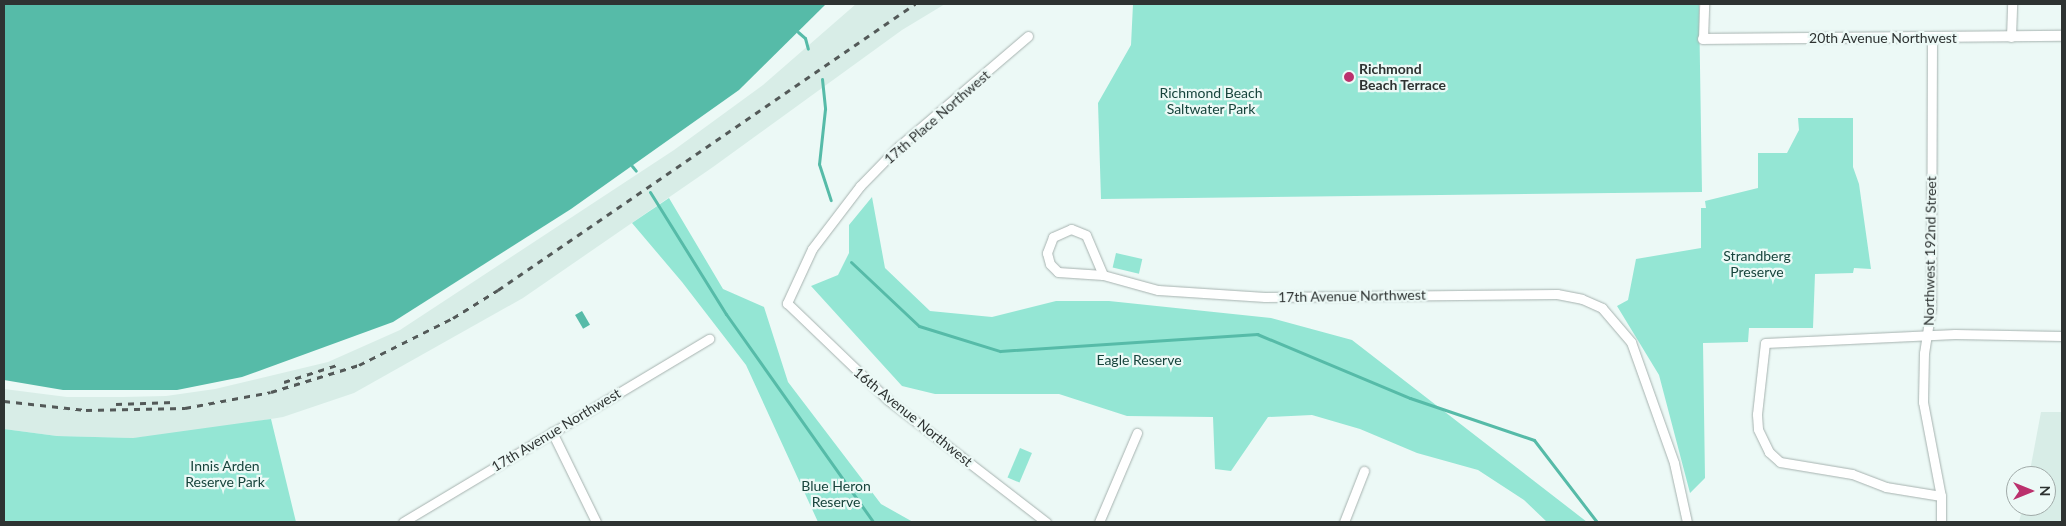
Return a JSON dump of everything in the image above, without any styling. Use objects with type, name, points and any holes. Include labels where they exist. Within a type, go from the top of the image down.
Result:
[{"type":"street","points":[[1703,39],[1704,4]]},
{"type":"street","points":[[2011,37],[2012,4]]},
{"type":"street","name":"17th Place Northwest","points":[[787,303],[812,249],[860,186],[899,146],[1028,36]]},
{"type":"street","name":"20th Avenue Northwest","points":[[1703,39],[2062,36]]},
{"type":"street","name":"Northwest 192nd Street","points":[[1932,38],[1929,335],[1924,353],[1923,402],[1941,496],[1942,522]]},
{"type":"street","name":"17th Avenue Northwest","points":[[1103,275],[1086,234],[1066,229],[1052,237],[1047,253],[1050,264],[1058,272],[1103,275],[1158,290],[1256,296],[1557,294],[1602,308],[1631,342],[1640,362],[1674,463],[1687,522]]},
{"type":"street","name":"16th Avenue Northwest","points":[[787,303],[888,400],[1046,522]]},
{"type":"street","points":[[1941,496],[1886,487],[1852,474],[1780,462],[1769,452],[1758,429],[1764,342],[1929,335],[2062,336]]},
{"type":"street","name":"17th Avenue Northwest","points":[[403,522],[709,339]]},
{"type":"street","points":[[552,432],[596,522]]},
{"type":"street","points":[[1098,522],[1137,433]]},
{"type":"street","points":[[1344,522],[1364,472]]},
{"type":"shaded area","points":[[4,4],[826,4],[739,90],[571,209],[393,322],[242,377],[177,390],[63,390],[4,380]]},
{"type":"shaded area","points":[[856,4],[945,4],[902,30],[713,167],[523,298],[354,393],[283,417],[193,432],[133,438],[57,436],[4,429],[4,389],[67,397],[123,397],[166,396],[215,389],[328,362],[400,330],[674,150],[763,85]]},
{"type":"shaded area","points":[[582,311],[590,325],[583,329],[575,315]]},
{"type":"shaded area","points":[[2041,412],[2062,412],[2062,522],[2019,522],[2020,516],[2056,516],[2056,466],[2031,466]]},
{"type":"green space","name":"Richmond Beach Saltwater Park","points":[[1133,4],[1699,4],[1702,192],[1101,199],[1098,103],[1131,45]]},
{"type":"green space","name":"Strandberg Preserve","points":[[1798,118],[1853,118],[1853,167],[1859,184],[1871,269],[1854,268],[1853,273],[1815,274],[1813,328],[1749,328],[1748,342],[1703,343],[1705,478],[1690,493],[1659,375],[1617,306],[1628,300],[1636,259],[1701,248],[1701,208],[1706,208],[1705,201],[1758,188],[1758,153],[1787,153],[1799,130]]},
{"type":"green space","name":"Eagle Reserve","points":[[872,197],[885,268],[930,311],[992,317],[1056,301],[1109,301],[1271,318],[1352,340],[1587,522],[1547,522],[1524,500],[1478,470],[1417,453],[1360,429],[1312,415],[1268,417],[1231,471],[1215,469],[1213,417],[1127,416],[1059,394],[935,394],[902,386],[811,286],[838,275],[849,253],[849,225]]},
{"type":"green space","name":"Blue Heron Reserve","points":[[669,198],[723,289],[764,307],[788,382],[881,504],[913,522],[818,522],[746,365],[682,282],[632,223]]},
{"type":"green space","points":[[1116,253],[1142,259],[1139,274],[1113,268]]},
{"type":"green space","name":"Innis Arden Reserve Park","points":[[271,419],[296,522],[4,522],[4,429],[57,436],[133,438]]},
{"type":"green space","points":[[1020,448],[1032,453],[1019,483],[1007,477]]},
{"type":"waterway","points":[[798,32],[805,38],[808,49]]},
{"type":"waterway","points":[[822,79],[825,109],[819,164],[831,200]]},
{"type":"waterway","points":[[632,166],[636,171]]},
{"type":"waterway","points":[[650,192],[726,314],[873,522]]},
{"type":"waterway","points":[[851,262],[919,326],[1000,351],[1257,334],[1410,398],[1534,440],[1597,522]]},
{"type":"railway","points":[[4,401],[86,410],[185,408],[271,392],[359,365],[453,318],[498,290],[915,4]]},
{"type":"railway","points":[[284,382],[337,365]]},
{"type":"railway","points":[[116,404],[174,402]]},
{"type":"place","name":"Richmond Beach Terrace","points":[[1349,77]]}]
